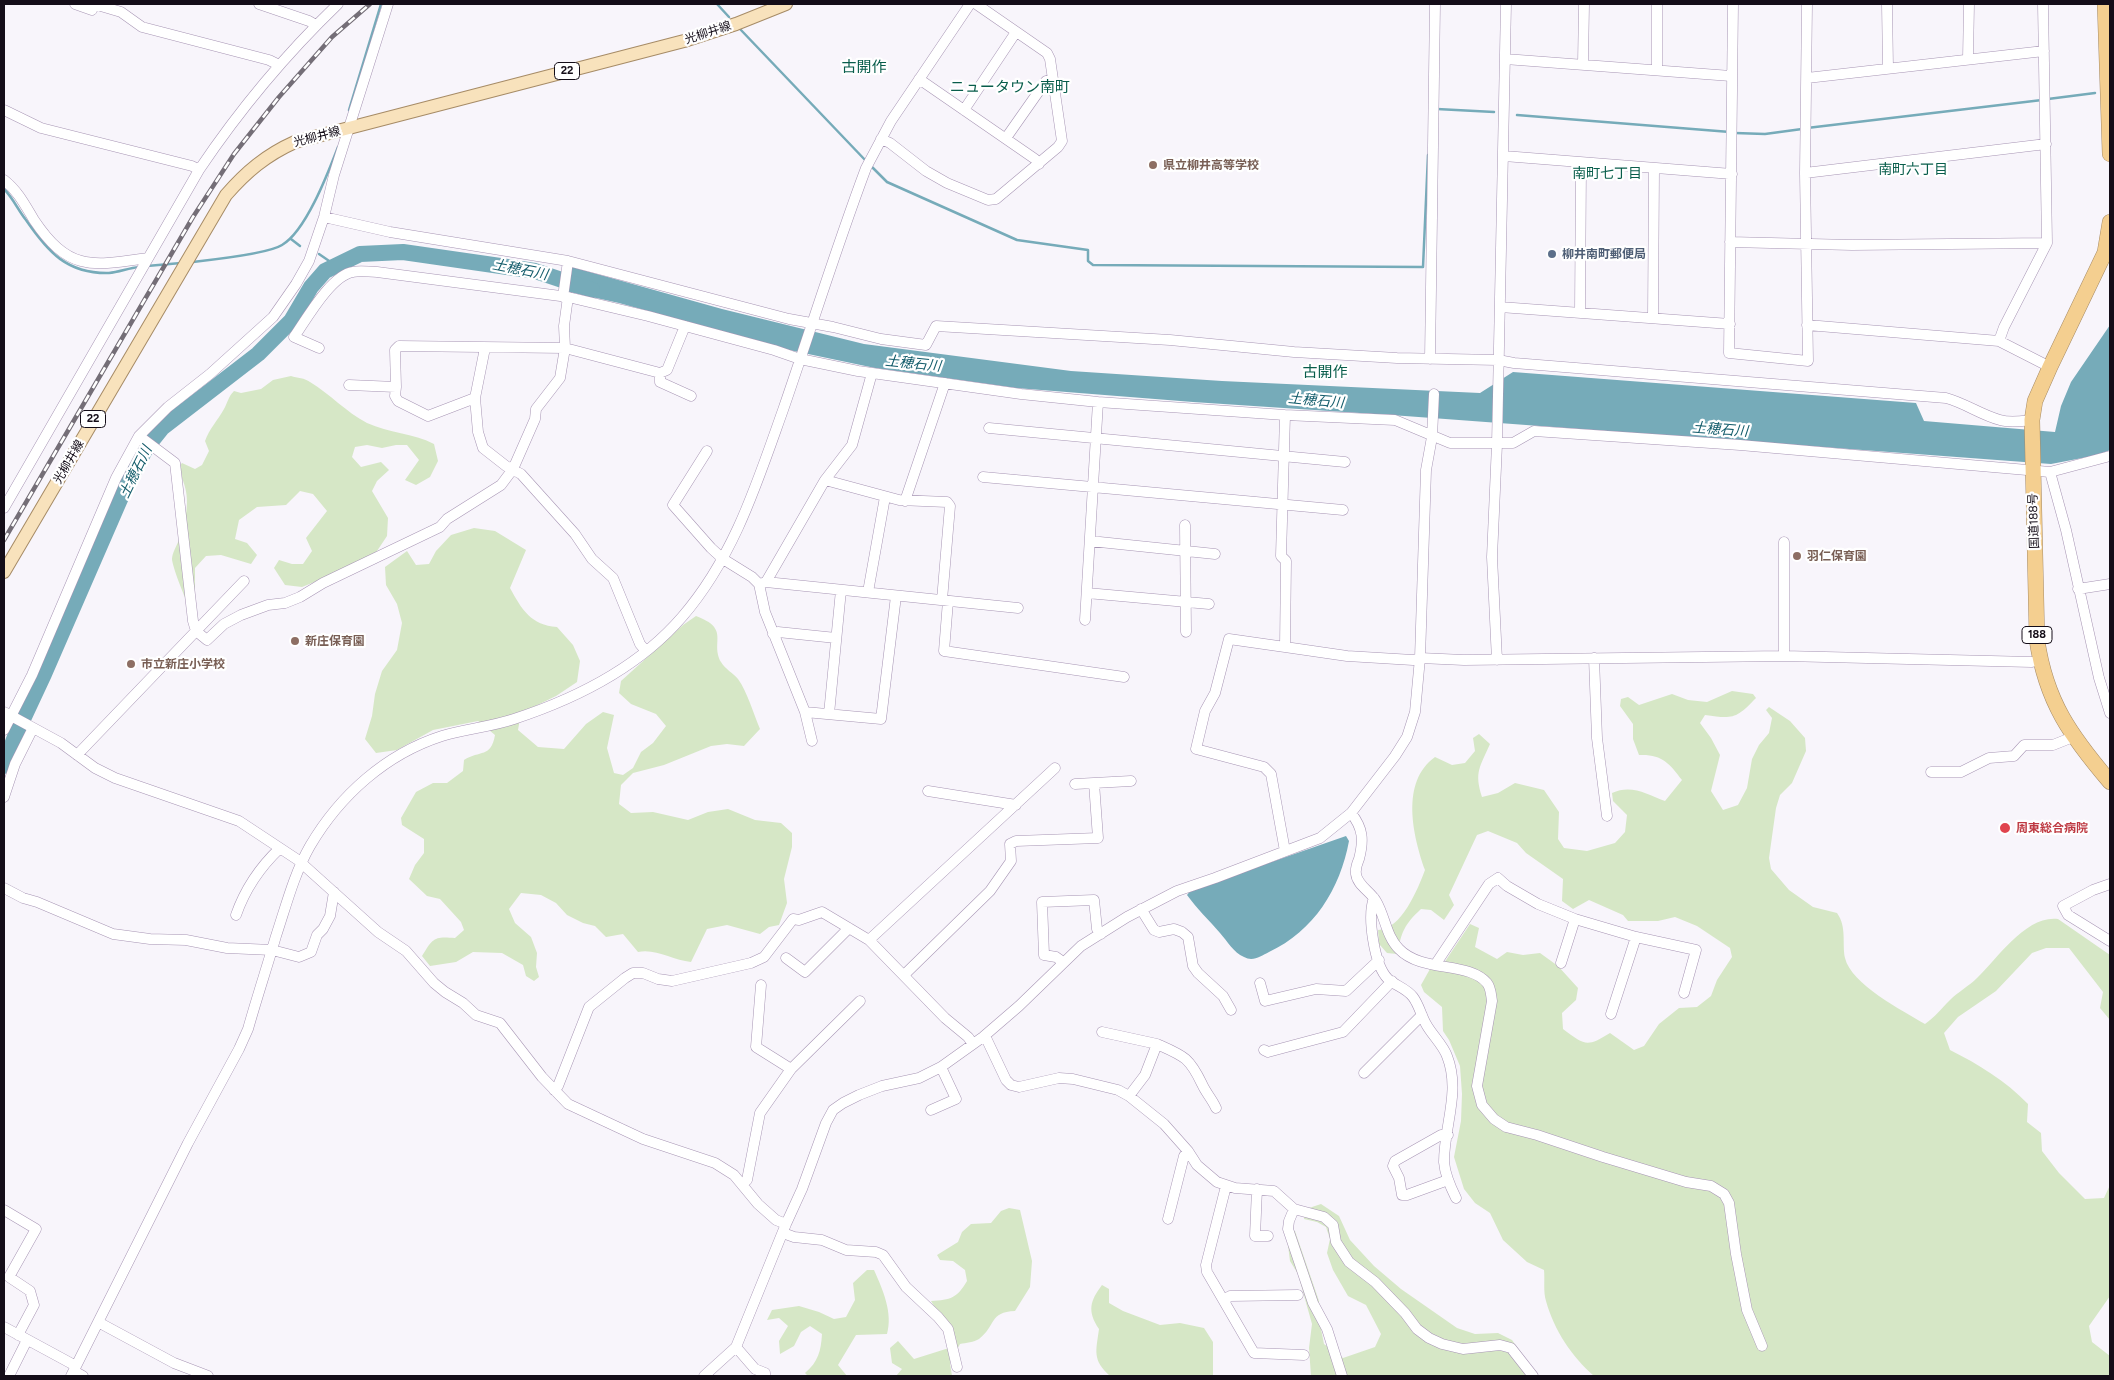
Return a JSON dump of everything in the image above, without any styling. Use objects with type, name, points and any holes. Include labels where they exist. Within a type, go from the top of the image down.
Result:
[{"type":"highway","points":[[2105,4],[2110,154]]},
{"type":"highway","name":"国道188号","points":[[2108,776],[2074,737],[2054,705],[2040,660],[2037,640],[2032,423],[2035,401],[2107,248],[2110,222]]},
{"type":"main road","name":"光柳井線","points":[[4,572],[226,195],[260,161],[295,142],[684,41],[736,24],[786,4]]},
{"type":"street","points":[[75,4],[92,10],[94,4],[120,12],[142,27],[269,60],[279,65]]},
{"type":"street","points":[[259,4],[286,8],[316,25]]},
{"type":"street","points":[[4,508],[199,170],[224,133],[279,65],[338,4]]},
{"type":"street","points":[[4,730],[32,675],[116,478],[139,436],[149,424],[210,374],[273,317],[296,284],[309,260],[324,217],[344,130],[388,4]]},
{"type":"street","points":[[73,1371],[188,1143],[239,1049],[248,1028],[293,884],[310,847],[335,811],[372,772],[418,745],[445,735],[515,719],[583,691],[610,676],[645,650],[681,618],[723,558],[736,535],[758,482],[868,164],[881,139],[970,4]]},
{"type":"street","points":[[881,139],[890,143],[926,171],[947,183],[988,200],[996,199],[1058,147],[1062,141],[1050,59],[1047,53],[976,4]]},
{"type":"street","points":[[1430,359],[1434,4]]},
{"type":"street","points":[[1497,660],[1492,557],[1498,424],[1506,4]]},
{"type":"street","points":[[1583,64],[1584,4]]},
{"type":"street","points":[[1657,70],[1658,4]]},
{"type":"street","points":[[1733,4],[1729,353],[1808,361],[1805,173],[1807,4]]},
{"type":"street","points":[[1887,4],[1888,68]]},
{"type":"street","points":[[1968,58],[1969,4]]},
{"type":"street","points":[[1998,341],[2047,243],[2043,4]]},
{"type":"street","points":[[964,110],[1016,32]]},
{"type":"street","points":[[1807,78],[1968,58],[2044,51]]},
{"type":"street","points":[[1505,59],[1731,76]]},
{"type":"street","points":[[920,79],[1006,138],[1039,164]]},
{"type":"street","points":[[1006,138],[1046,81],[1053,79]]},
{"type":"street","points":[[4,110],[41,128],[192,166],[199,170]]},
{"type":"street","points":[[1805,173],[2046,144]]},
{"type":"street","points":[[1504,156],[1732,174]]},
{"type":"street","points":[[1580,313],[1581,163]]},
{"type":"street","points":[[1653,318],[1654,169]]},
{"type":"street","points":[[4,180],[19,195],[49,239],[66,255],[92,264],[147,260]]},
{"type":"street","points":[[324,217],[390,232],[567,263],[812,326],[882,339],[926,344],[936,326],[1170,340],[1294,352],[1430,359],[1498,360],[1514,363],[1946,398],[1961,402],[2002,421],[2032,423]]},
{"type":"street","points":[[1730,242],[1872,245],[2047,243]]},
{"type":"street","points":[[139,436],[170,458],[176,469],[189,595],[196,631],[208,640],[224,624],[241,615],[268,605],[285,603],[300,597],[323,583],[433,531],[440,527],[447,519],[501,485],[513,469],[535,419],[536,409],[560,378],[565,348],[564,326],[567,263]]},
{"type":"street","points":[[319,348],[294,337],[334,284],[346,274],[354,272],[422,277],[565,296],[801,358],[872,373],[1021,394],[1098,402],[1285,415],[1396,420],[1432,437],[1450,443],[1513,443],[1534,431],[2032,468],[2050,472],[2110,456]]},
{"type":"street","points":[[1500,307],[1730,324]]},
{"type":"street","points":[[1807,325],[1998,341],[2050,367]]},
{"type":"street","points":[[475,398],[428,416],[398,401],[395,396],[395,350],[399,346],[565,348],[660,373],[667,370],[685,326]]},
{"type":"street","points":[[485,348],[475,398],[478,432],[483,448],[506,466],[521,474],[575,534],[592,559],[613,578],[640,644],[645,650]]},
{"type":"street","points":[[660,373],[660,382],[691,396]]},
{"type":"street","points":[[812,741],[805,712],[764,612],[763,583],[825,480],[852,445],[872,373]]},
{"type":"street","points":[[905,501],[945,383]]},
{"type":"street","points":[[349,386],[396,386]]},
{"type":"street","points":[[704,1376],[736,1347],[802,1189],[826,1123],[833,1110],[859,1095],[882,1086],[919,1078],[941,1067],[974,1044],[1020,1006],[1081,946],[1141,909],[1177,890],[1320,838],[1351,813],[1407,737],[1415,712],[1420,658],[1426,470],[1432,437],[1434,394]]},
{"type":"street","points":[[1085,620],[1098,402]]},
{"type":"street","points":[[1285,415],[1281,556],[1286,561],[1285,646]]},
{"type":"street","points":[[989,428],[1345,462]]},
{"type":"street","points":[[707,451],[673,505],[711,548],[723,558],[763,583],[1018,608]]},
{"type":"street","points":[[2050,472],[2099,678],[2110,713]]},
{"type":"street","points":[[983,478],[1343,510]]},
{"type":"street","points":[[825,480],[885,497],[905,501],[947,502],[950,506],[944,651],[1124,677]]},
{"type":"street","points":[[868,592],[885,497]]},
{"type":"street","points":[[1185,525],[1186,632]]},
{"type":"street","points":[[1090,541],[1215,554]]},
{"type":"street","points":[[1784,542],[1784,656]]},
{"type":"street","points":[[77,755],[244,581]]},
{"type":"street","points":[[2078,589],[2110,584]]},
{"type":"street","points":[[829,714],[842,590]]},
{"type":"street","points":[[1087,593],[1209,604]]},
{"type":"street","points":[[805,712],[881,719],[896,596]]},
{"type":"street","points":[[773,634],[778,632],[836,638]]},
{"type":"street","points":[[1284,851],[1271,774],[1264,767],[1196,749],[1206,711],[1215,693],[1229,639],[1347,656],[1413,660],[1420,658],[1497,660],[1784,656],[2032,662],[2040,660]]},
{"type":"street","points":[[1594,658],[1597,738],[1607,816]]},
{"type":"street","points":[[10,715],[114,778],[239,821],[280,848],[302,864],[378,932],[406,951],[434,983],[463,1003],[476,1015],[500,1023],[554,1090],[568,1104],[643,1139],[715,1163],[728,1170],[764,1209],[794,1237],[822,1240],[846,1250],[876,1252],[883,1255],[906,1287],[948,1329],[957,1367]]},
{"type":"street","points":[[4,797],[30,726]]},
{"type":"street","points":[[1931,772],[1961,772],[1989,758],[2014,756],[2024,745],[2053,745],[2074,737]]},
{"type":"street","points":[[869,940],[1055,768]]},
{"type":"street","points":[[1076,784],[1131,782]]},
{"type":"street","points":[[904,975],[990,891],[1010,861],[1010,844],[1016,841],[1098,838],[1094,783]]},
{"type":"street","points":[[928,790],[1016,804]]},
{"type":"street","points":[[1351,813],[1358,822],[1363,835],[1356,877],[1380,908],[1386,930],[1398,948],[1419,962],[1451,967],[1473,974],[1487,983],[1492,1001],[1477,1086],[1482,1105],[1506,1127],[1686,1182],[1711,1186],[1724,1194],[1729,1203],[1736,1254],[1747,1310],[1762,1346]]},
{"type":"street","points":[[236,915],[241,900],[263,865],[280,848]]},
{"type":"street","points":[[1435,965],[1489,884],[1498,878],[1507,886],[1538,904],[1575,919],[1696,950],[1684,993]]},
{"type":"street","points":[[2110,884],[2063,906],[2068,915],[2110,941]]},
{"type":"street","points":[[4,888],[23,898],[113,934],[150,940],[186,940],[227,948],[272,950],[299,957],[312,952],[316,935],[323,929],[330,916],[334,892]]},
{"type":"street","points":[[1374,898],[1371,911],[1372,931],[1384,974],[1411,995],[1446,1054],[1452,1076],[1453,1101],[1444,1163],[1448,1180],[1456,1198]]},
{"type":"street","points":[[1063,962],[1044,955],[1042,902],[1094,900],[1097,929],[1100,934]]},
{"type":"street","points":[[1141,909],[1154,930],[1159,932],[1174,929],[1188,937],[1193,966],[1223,996],[1231,1010]]},
{"type":"street","points":[[554,1090],[558,1086],[589,1007],[633,973],[643,973],[658,980],[672,982],[751,963],[764,957],[793,919],[799,920],[822,912],[869,940],[945,1018],[974,1044]]},
{"type":"street","points":[[1561,963],[1575,919]]},
{"type":"street","points":[[786,958],[805,972],[849,928]]},
{"type":"street","points":[[1611,1014],[1636,936]]},
{"type":"street","points":[[1260,983],[1265,1001],[1316,989],[1346,991],[1379,960]]},
{"type":"street","points":[[1264,1050],[1268,1052],[1343,1032],[1392,981]]},
{"type":"street","points":[[761,985],[756,1047],[790,1069]]},
{"type":"street","points":[[742,1184],[747,1180],[760,1114],[790,1069],[860,1001]]},
{"type":"street","points":[[1364,1073],[1422,1015]]},
{"type":"street","points":[[1102,1032],[1157,1044],[1177,1053],[1196,1070],[1216,1108]]},
{"type":"street","points":[[983,1037],[987,1040],[1006,1080],[1011,1085],[1020,1087],[1059,1078],[1072,1079],[1118,1090],[1129,1096],[1164,1124],[1188,1151],[1197,1165],[1217,1182],[1226,1186],[1274,1191],[1294,1209],[1324,1217],[1333,1226],[1336,1242],[1349,1262],[1375,1282],[1405,1313],[1417,1329],[1442,1344],[1463,1349],[1500,1346],[1511,1348],[1532,1376]]},
{"type":"street","points":[[1129,1096],[1145,1075],[1157,1044]]},
{"type":"street","points":[[931,1110],[956,1099],[941,1067]]},
{"type":"street","points":[[1448,1135],[1441,1135],[1395,1161],[1393,1166],[1399,1178],[1402,1195],[1407,1195],[1448,1180]]},
{"type":"street","points":[[1168,1219],[1184,1156],[1188,1151]]},
{"type":"street","points":[[1226,1186],[1206,1265],[1207,1272],[1254,1353],[1304,1355]]},
{"type":"street","points":[[1256,1189],[1255,1236],[1268,1236]]},
{"type":"street","points":[[1294,1209],[1288,1229],[1313,1303],[1328,1329],[1342,1376]]},
{"type":"street","points":[[4,1210],[36,1229],[9,1277],[30,1290],[34,1305],[9,1376]]},
{"type":"street","points":[[1224,1300],[1230,1296],[1298,1295]]},
{"type":"street","points":[[98,1322],[189,1373],[208,1376]]},
{"type":"street","points":[[4,1327],[23,1337],[83,1376]]},
{"type":"street","points":[[736,1347],[755,1369],[766,1373],[765,1376]]},
{"type":"green space","points":[[291,376],[308,381],[367,423],[418,437],[434,444],[438,461],[430,477],[416,485],[405,480],[419,460],[407,445],[382,448],[367,445],[355,447],[352,457],[361,467],[381,462],[389,470],[377,481],[372,491],[388,518],[387,536],[377,551],[342,571],[302,587],[285,585],[274,568],[279,560],[292,564],[303,564],[312,551],[306,538],[327,511],[313,494],[300,491],[286,505],[257,507],[239,520],[235,539],[247,543],[257,555],[251,564],[221,555],[206,556],[195,568],[195,595],[188,603],[178,581],[172,559],[182,530],[187,504],[185,486],[177,468],[182,463],[195,469],[202,465],[209,451],[205,441],[234,391],[241,393],[261,389],[273,380]]},
{"type":"green space","points":[[474,528],[495,531],[526,550],[510,588],[523,609],[534,620],[548,626],[557,627],[573,645],[580,661],[577,682],[556,696],[521,713],[518,730],[538,747],[564,749],[586,724],[603,712],[614,715],[607,748],[614,773],[623,775],[633,768],[641,752],[653,743],[666,726],[656,714],[631,704],[619,693],[621,681],[683,625],[696,616],[713,626],[718,636],[717,648],[721,662],[741,684],[760,729],[744,746],[727,744],[711,746],[664,765],[633,773],[621,785],[619,804],[631,813],[653,812],[688,820],[708,812],[728,809],[755,820],[781,823],[792,833],[792,847],[784,879],[787,903],[779,925],[769,927],[760,934],[727,925],[707,929],[691,962],[657,953],[638,952],[623,934],[606,937],[595,926],[583,923],[567,915],[556,903],[541,895],[521,893],[509,909],[515,923],[531,937],[537,953],[536,967],[539,977],[534,981],[526,976],[523,965],[502,953],[473,952],[456,962],[430,966],[422,956],[435,939],[443,937],[455,938],[464,930],[461,922],[440,899],[427,896],[409,879],[415,865],[424,853],[424,839],[402,825],[401,818],[416,792],[433,783],[447,783],[463,771],[464,760],[491,747],[495,735],[478,721],[433,730],[397,750],[376,753],[365,739],[382,671],[397,650],[402,623],[397,604],[386,585],[385,567],[407,551],[416,565],[429,564],[436,551],[451,535]]},
{"type":"green space","points":[[1732,691],[1753,694],[1756,698],[1744,710],[1734,716],[1705,715],[1700,723],[1720,755],[1711,791],[1723,810],[1738,805],[1747,788],[1752,759],[1759,745],[1769,733],[1772,718],[1766,710],[1769,707],[1790,721],[1805,738],[1806,751],[1792,783],[1780,795],[1776,808],[1769,858],[1771,869],[1789,890],[1813,907],[1837,913],[1842,924],[1844,952],[1849,968],[1867,987],[1879,996],[1925,1024],[1953,997],[1971,984],[2013,940],[2035,924],[2046,920],[2058,919],[2110,955],[2110,1020],[2100,1008],[2103,992],[2069,948],[2046,948],[2032,953],[1996,991],[1958,1017],[1944,1033],[1950,1050],[1991,1074],[2028,1104],[2027,1122],[2041,1133],[2042,1151],[2059,1173],[2085,1199],[2104,1198],[2110,1185],[2110,1296],[2089,1326],[2092,1342],[2110,1356],[2110,1376],[1594,1376],[1571,1352],[1549,1312],[1544,1290],[1544,1270],[1527,1262],[1503,1240],[1490,1213],[1475,1203],[1464,1189],[1454,1157],[1461,1121],[1460,1066],[1443,1031],[1442,1007],[1424,992],[1421,985],[1430,969],[1444,963],[1470,924],[1479,928],[1475,947],[1497,959],[1507,952],[1523,955],[1540,953],[1558,966],[1578,988],[1576,1000],[1562,1013],[1563,1029],[1586,1043],[1596,1041],[1610,1033],[1634,1050],[1644,1046],[1659,1024],[1679,1008],[1697,1007],[1711,996],[1717,980],[1732,957],[1730,948],[1697,926],[1675,917],[1658,921],[1628,921],[1623,915],[1589,900],[1573,909],[1562,901],[1563,879],[1526,853],[1517,843],[1488,831],[1477,835],[1449,895],[1454,905],[1444,920],[1431,910],[1421,909],[1405,929],[1397,954],[1387,953],[1379,944],[1378,930],[1386,928],[1401,916],[1408,907],[1425,870],[1417,842],[1412,810],[1417,780],[1424,768],[1435,757],[1452,765],[1465,763],[1475,751],[1473,738],[1479,734],[1490,744],[1478,775],[1482,797],[1498,793],[1515,783],[1544,790],[1559,812],[1558,839],[1564,848],[1587,851],[1615,843],[1625,832],[1627,815],[1613,801],[1612,793],[1626,789],[1645,793],[1665,801],[1682,780],[1673,769],[1659,758],[1639,755],[1633,739],[1633,724],[1620,706],[1621,699],[1628,697],[1639,705],[1672,694],[1688,700],[1707,702]]},
{"type":"green space","points":[[1321,1204],[1339,1216],[1350,1240],[1374,1266],[1401,1289],[1457,1328],[1475,1334],[1498,1333],[1512,1340],[1531,1366],[1534,1376],[1311,1376],[1309,1348],[1312,1324],[1298,1274],[1290,1261],[1286,1229],[1295,1231],[1319,1301],[1320,1324],[1324,1344],[1343,1358],[1375,1347],[1381,1334],[1366,1305],[1348,1296],[1333,1270],[1327,1253],[1330,1239],[1326,1227],[1317,1222],[1304,1219],[1306,1209]]},
{"type":"green space","points":[[1009,1208],[1020,1210],[1032,1261],[1030,1287],[1015,1311],[1001,1314],[997,1317],[979,1339],[960,1344],[950,1363],[952,1376],[896,1376],[902,1369],[892,1363],[890,1348],[898,1341],[914,1359],[949,1348],[954,1339],[931,1301],[949,1299],[956,1295],[967,1281],[965,1270],[953,1261],[940,1260],[937,1255],[958,1242],[962,1232],[971,1224],[991,1223],[1001,1211]]},
{"type":"green space","points":[[867,1270],[874,1270],[884,1294],[889,1318],[887,1334],[856,1335],[838,1365],[847,1376],[808,1376],[805,1373],[818,1356],[822,1334],[810,1326],[801,1332],[794,1346],[780,1354],[779,1341],[788,1326],[779,1318],[767,1320],[772,1310],[799,1306],[834,1319],[846,1317],[855,1300],[853,1283]]},
{"type":"green space","points":[[1102,1285],[1109,1289],[1109,1303],[1123,1311],[1160,1325],[1180,1323],[1204,1328],[1213,1342],[1213,1376],[1110,1376],[1098,1360],[1096,1349],[1099,1329],[1095,1323],[1092,1311],[1093,1301]]},
{"type":"water","points":[[572,267],[722,309],[864,344],[1071,371],[1222,381],[1480,393],[1513,372],[1916,403],[1924,421],[2055,432],[2061,406],[2071,382],[2110,325],[2110,450],[2098,455],[2051,464],[1016,388],[875,368],[789,350],[619,303],[569,292]]},
{"type":"water","points":[[1346,836],[1349,841],[1345,859],[1332,892],[1322,907],[1299,933],[1257,958],[1251,959],[1240,955],[1187,895],[1191,890]]},
{"type":"waterway","points":[[349,110],[381,4]]},
{"type":"waterway","points":[[717,4],[729,17]]},
{"type":"waterway","points":[[740,29],[867,162]]},
{"type":"waterway","points":[[2048,99],[2095,93]]},
{"type":"waterway","points":[[1807,128],[2042,100]]},
{"type":"waterway","points":[[1437,109],[1494,112]]},
{"type":"waterway","points":[[1517,115],[1730,132]]},
{"type":"waterway","points":[[1735,133],[1765,134],[1802,129]]},
{"type":"waterway","points":[[192,262],[265,251],[282,245],[291,238],[308,215],[338,147]]},
{"type":"waterway","points":[[871,166],[887,182],[1017,240],[1088,250],[1088,261],[1093,265],[1423,267],[1428,155]]},
{"type":"waterway","points":[[4,189],[42,242],[60,259],[70,265],[81,270],[109,273],[139,267]]},
{"type":"waterway","points":[[291,239],[300,246]]},
{"type":"waterway","name":"土穂石川","points":[[4,766],[16,734],[121,497],[146,448],[162,428],[258,354],[291,321],[311,287],[325,271],[360,254],[403,252],[535,271],[592,290]]},
{"type":"waterway","points":[[319,254],[335,265]]},
{"type":"waterway","points":[[147,266],[181,263]]},
{"type":"railway","points":[[4,540],[193,217],[234,154],[279,97],[332,37],[370,4]]},
{"type":"place","name":"県立柳井高等学校","points":[[1153,165]]},
{"type":"place","name":"柳井南町郵便局","points":[[1552,254]]},
{"type":"place","name":"羽仁保育園","points":[[1797,556]]},
{"type":"place","name":"新庄保育園","points":[[295,641]]},
{"type":"place","name":"市立新庄小学校","points":[[131,664]]},
{"type":"place","name":"周東総合病院","points":[[2005,828]]},
{"type":"district","name":"古開作","points":[[864,68]]},
{"type":"district","name":"ニュータウン南町","points":[[1010,88]]},
{"type":"district","name":"南町六丁目","points":[[1913,170]]},
{"type":"district","name":"南町七丁目","points":[[1607,174]]},
{"type":"district","name":"古開作","points":[[1325,373]]}]
